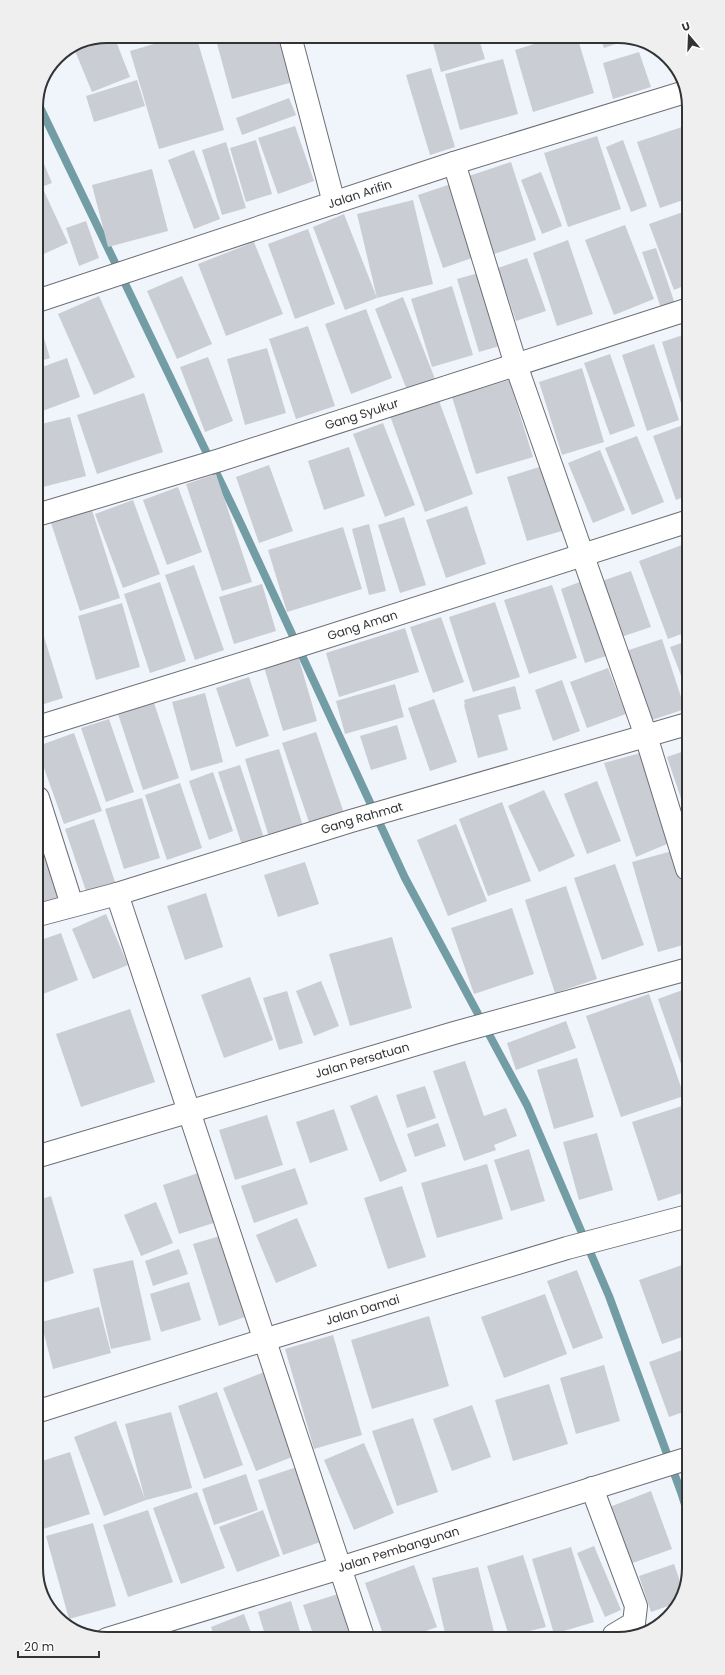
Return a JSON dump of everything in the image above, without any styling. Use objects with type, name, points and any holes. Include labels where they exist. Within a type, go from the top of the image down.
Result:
[{"type":"street","points":[[292,43],[334,202]]},
{"type":"street","name":"Jalan Arifin","points":[[43,299],[454,163],[681,93]]},
{"type":"street","points":[[454,163],[516,366],[584,555],[646,736],[682,853]]},
{"type":"street","name":"Gang Syukur","points":[[43,513],[220,460],[682,311]]},
{"type":"street","name":"Gang Aman","points":[[43,725],[273,654],[682,523]]},
{"type":"street","name":"Gang Rahmat","points":[[43,914],[117,894],[351,821],[682,725]]},
{"type":"street","points":[[43,814],[72,905]]},
{"type":"street","points":[[117,894],[361,1632]]},
{"type":"street","name":"Jalan Persatuan","points":[[43,1155],[454,1033],[682,971]]},
{"type":"street","name":"Jalan Damai","points":[[43,1410],[264,1340],[567,1248],[682,1218]]},
{"type":"street","name":"Jalan Pembangunan","points":[[130,1632],[340,1568],[682,1460]]},
{"type":"street","points":[[592,1488],[636,1606],[634,1623],[620,1632]]},
{"type":"building","points":[[117,43],[130,77],[92,92],[75,52],[86,46]]},
{"type":"building","points":[[157,43],[198,43],[224,130],[159,149],[130,51]]},
{"type":"building","points":[[217,43],[282,43],[293,82],[232,99]]},
{"type":"building","points":[[433,43],[480,43],[485,59],[441,72]]},
{"type":"building","points":[[538,43],[579,43],[594,93],[533,112],[515,50]]},
{"type":"building","points":[[602,43],[618,43],[604,48]]},
{"type":"building","points":[[639,52],[651,87],[613,99],[603,63]]},
{"type":"building","points":[[503,59],[518,114],[460,130],[445,74]]},
{"type":"building","points":[[431,68],[455,147],[430,155],[406,75]]},
{"type":"building","points":[[137,80],[145,106],[94,122],[86,96]]},
{"type":"building","points":[[289,98],[296,115],[242,135],[236,118]]},
{"type":"building","points":[[295,126],[314,181],[278,194],[258,138]]},
{"type":"building","points":[[682,127],[682,200],[660,208],[637,142]]},
{"type":"building","points":[[597,136],[621,209],[568,227],[544,153]]},
{"type":"building","points":[[256,140],[272,194],[246,202],[230,148]]},
{"type":"building","points":[[623,140],[647,206],[631,212],[606,147]]},
{"type":"building","points":[[226,142],[246,208],[222,215],[202,150]]},
{"type":"building","points":[[194,150],[220,219],[194,229],[168,160]]},
{"type":"building","points":[[43,162],[52,183],[43,186]]},
{"type":"building","points":[[511,162],[536,240],[491,255],[466,177]]},
{"type":"building","points":[[152,169],[168,231],[108,247],[92,185]]},
{"type":"building","points":[[541,172],[562,226],[542,234],[521,180]]},
{"type":"building","points":[[451,184],[475,257],[443,268],[418,195]]},
{"type":"building","points":[[43,191],[68,243],[43,254]]},
{"type":"building","points":[[413,200],[433,284],[377,298],[357,214]]},
{"type":"building","points":[[682,212],[682,287],[674,290],[649,224]]},
{"type":"building","points":[[344,214],[377,298],[345,310],[313,227]]},
{"type":"building","points":[[86,221],[99,258],[79,266],[66,228]]},
{"type":"building","points":[[625,225],[654,299],[614,315],[585,240]]},
{"type":"building","points":[[308,229],[335,304],[295,319],[268,244]]},
{"type":"building","points":[[568,240],[593,314],[557,326],[533,253]]},
{"type":"building","points":[[254,242],[283,314],[226,336],[198,264]]},
{"type":"building","points":[[656,248],[675,304],[661,308],[642,252]]},
{"type":"building","points":[[527,258],[546,311],[516,321],[498,268]]},
{"type":"building","points":[[482,272],[503,345],[479,352],[457,279]]},
{"type":"building","points":[[182,276],[212,344],[177,359],[147,291]]},
{"type":"building","points":[[452,286],[473,355],[432,367],[411,299]]},
{"type":"building","points":[[99,296],[135,377],[94,395],[58,314]]},
{"type":"building","points":[[403,297],[435,379],[407,390],[375,309]]},
{"type":"building","points":[[366,309],[392,378],[351,394],[325,324]]},
{"type":"building","points":[[308,326],[335,406],[296,419],[269,339]]},
{"type":"building","points":[[43,335],[50,358],[43,360]]},
{"type":"building","points":[[682,335],[682,406],[662,342]]},
{"type":"building","points":[[654,344],[679,420],[647,431],[622,355]]},
{"type":"building","points":[[267,348],[286,413],[245,425],[227,359]]},
{"type":"building","points":[[610,354],[635,426],[610,435],[584,363]]},
{"type":"building","points":[[208,357],[233,421],[205,432],[180,367]]},
{"type":"building","points":[[67,358],[80,397],[43,411],[43,367]]},
{"type":"building","points":[[582,368],[604,442],[562,455],[539,382]]},
{"type":"building","points":[[509,380],[533,457],[476,474],[452,397]]},
{"type":"building","points":[[144,393],[163,452],[97,474],[77,415]]},
{"type":"building","points":[[438,398],[473,494],[425,512],[390,416]]},
{"type":"building","points":[[70,417],[86,476],[43,487],[43,424]]},
{"type":"building","points":[[383,423],[415,505],[385,517],[353,434]]},
{"type":"building","points":[[682,425],[682,498],[676,500],[653,436]]},
{"type":"building","points":[[637,436],[664,502],[632,515],[605,448]]},
{"type":"building","points":[[349,447],[365,496],[324,510],[308,461]]},
{"type":"building","points":[[600,450],[625,510],[593,523],[568,463]]},
{"type":"building","points":[[549,464],[569,529],[527,541],[507,477]]},
{"type":"building","points":[[269,465],[293,531],[259,543],[236,477]]},
{"type":"building","points":[[216,474],[252,582],[222,591],[186,484]]},
{"type":"building","points":[[178,487],[202,552],[167,565],[143,500]]},
{"type":"building","points":[[133,500],[160,574],[123,588],[95,514]]},
{"type":"building","points":[[467,506],[486,564],[446,578],[426,520]]},
{"type":"building","points":[[91,507],[120,598],[80,611],[50,520]]},
{"type":"building","points":[[404,517],[426,585],[400,593],[378,525]]},
{"type":"building","points":[[369,524],[386,591],[369,595],[352,529]]},
{"type":"building","points":[[343,527],[362,589],[287,612],[268,550]]},
{"type":"building","points":[[682,545],[682,634],[668,639],[639,561]]},
{"type":"building","points":[[194,565],[224,650],[195,660],[165,575]]},
{"type":"building","points":[[631,571],[651,627],[621,637],[602,581]]},
{"type":"building","points":[[588,579],[612,654],[585,663],[561,589]]},
{"type":"building","points":[[160,582],[186,661],[150,673],[124,594]]},
{"type":"building","points":[[262,584],[276,631],[234,644],[219,597]]},
{"type":"building","points":[[552,585],[577,658],[529,674],[504,600]]},
{"type":"building","points":[[495,602],[520,677],[473,692],[449,617]]},
{"type":"building","points":[[122,603],[140,667],[96,680],[78,616]]},
{"type":"building","points":[[441,617],[464,682],[433,693],[410,627]]},
{"type":"building","points":[[405,628],[419,672],[339,697],[326,653]]},
{"type":"building","points":[[43,633],[63,698],[43,704]]},
{"type":"building","points":[[662,639],[682,700],[682,710],[649,721],[626,651]]},
{"type":"building","points":[[682,643],[682,678],[670,647]]},
{"type":"building","points":[[298,656],[317,721],[283,731],[264,667]]},
{"type":"building","points":[[608,668],[626,714],[587,728],[570,682]]},
{"type":"building","points":[[249,677],[269,736],[236,747],[216,688]]},
{"type":"building","points":[[562,680],[580,731],[553,741],[535,690]]},
{"type":"building","points":[[395,684],[404,717],[345,734],[336,701]]},
{"type":"building","points":[[515,686],[521,709],[498,715],[508,750],[478,758],[464,700]]},
{"type":"building","points":[[205,693],[223,762],[191,771],[172,702]]},
{"type":"building","points":[[434,699],[457,762],[430,771],[408,708]]},
{"type":"building","points":[[154,703],[179,778],[143,790],[118,714]]},
{"type":"building","points":[[109,719],[134,792],[106,802],[81,728]]},
{"type":"building","points":[[397,725],[407,759],[371,770],[360,736]]},
{"type":"building","points":[[316,732],[345,816],[311,828],[282,743]]},
{"type":"building","points":[[74,733],[102,811],[64,824],[43,765],[43,744]]},
{"type":"building","points":[[279,749],[303,826],[269,837],[245,759]]},
{"type":"building","points":[[644,752],[674,841],[636,857],[604,763]]},
{"type":"building","points":[[682,752],[682,801],[667,757]]},
{"type":"building","points":[[240,765],[265,841],[243,848],[218,772]]},
{"type":"building","points":[[213,772],[233,831],[209,840],[189,781]]},
{"type":"building","points":[[597,781],[621,841],[587,854],[564,794]]},
{"type":"building","points":[[180,783],[202,848],[167,860],[145,795]]},
{"type":"building","points":[[544,790],[575,856],[539,872],[508,806]]},
{"type":"building","points":[[142,798],[160,858],[124,869],[105,809]]},
{"type":"building","points":[[502,802],[531,881],[488,896],[459,819]]},
{"type":"building","points":[[94,819],[115,882],[86,891],[65,829]]},
{"type":"building","points":[[456,824],[487,901],[448,916],[417,840]]},
{"type":"building","points":[[43,846],[65,904],[43,906]]},
{"type":"building","points":[[676,850],[682,872],[682,945],[658,952],[632,862]]},
{"type":"building","points":[[305,862],[319,904],[278,917],[264,875]]},
{"type":"building","points":[[615,864],[644,945],[602,960],[574,878]]},
{"type":"building","points":[[566,886],[597,979],[555,993],[525,900]]},
{"type":"building","points":[[206,893],[223,947],[185,960],[167,906]]},
{"type":"building","points":[[512,908],[534,974],[474,994],[451,928]]},
{"type":"building","points":[[106,914],[128,965],[93,979],[72,929]]},
{"type":"building","points":[[61,933],[78,980],[43,994],[43,939]]},
{"type":"building","points":[[392,937],[412,1008],[350,1026],[329,954]]},
{"type":"building","points":[[250,977],[273,1040],[224,1058],[201,995]]},
{"type":"building","points":[[321,981],[339,1026],[314,1036],[296,991]]},
{"type":"building","points":[[682,990],[682,1067],[658,999]]},
{"type":"building","points":[[287,991],[303,1043],[279,1050],[263,998]]},
{"type":"building","points":[[649,994],[682,1090],[682,1097],[621,1117],[586,1016]]},
{"type":"building","points":[[130,1009],[155,1082],[81,1107],[56,1034]]},
{"type":"building","points":[[566,1021],[576,1048],[516,1070],[507,1043]]},
{"type":"building","points":[[577,1058],[594,1117],[554,1129],[537,1070]]},
{"type":"building","points":[[465,1061],[484,1116],[506,1108],[517,1136],[494,1145],[496,1150],[464,1161],[433,1071]]},
{"type":"building","points":[[425,1086],[436,1118],[407,1128],[396,1095]]},
{"type":"building","points":[[377,1095],[407,1171],[380,1182],[350,1106]]},
{"type":"building","points":[[682,1106],[682,1193],[658,1201],[632,1122]]},
{"type":"building","points":[[334,1109],[348,1150],[310,1163],[296,1122]]},
{"type":"building","points":[[267,1115],[283,1165],[235,1180],[219,1130]]},
{"type":"building","points":[[438,1123],[446,1146],[415,1157],[407,1134]]},
{"type":"building","points":[[597,1133],[613,1190],[579,1200],[563,1142]]},
{"type":"building","points":[[529,1149],[545,1201],[511,1211],[494,1160]]},
{"type":"building","points":[[487,1164],[503,1219],[437,1238],[421,1183]]},
{"type":"building","points":[[295,1168],[308,1204],[254,1223],[241,1186]]},
{"type":"building","points":[[207,1170],[223,1220],[179,1234],[163,1185]]},
{"type":"building","points":[[402,1186],[426,1257],[388,1269],[364,1198]]},
{"type":"building","points":[[51,1196],[74,1273],[43,1283],[43,1199]]},
{"type":"building","points":[[156,1202],[173,1243],[141,1256],[124,1215]]},
{"type":"building","points":[[297,1218],[317,1266],[276,1283],[256,1235]]},
{"type":"building","points":[[220,1236],[245,1317],[219,1326],[193,1244]]},
{"type":"building","points":[[179,1249],[188,1274],[153,1286],[145,1261]]},
{"type":"building","points":[[133,1260],[151,1340],[111,1349],[93,1269]]},
{"type":"building","points":[[682,1265],[682,1337],[662,1344],[639,1280]]},
{"type":"building","points":[[577,1270],[603,1338],[573,1349],[547,1281]]},
{"type":"building","points":[[189,1282],[201,1320],[161,1332],[150,1294]]},
{"type":"building","points":[[545,1294],[567,1354],[504,1378],[481,1317]]},
{"type":"building","points":[[99,1307],[111,1353],[53,1369],[43,1330],[43,1321]]},
{"type":"building","points":[[429,1316],[449,1386],[372,1409],[351,1340]]},
{"type":"building","points":[[333,1335],[362,1435],[314,1449],[285,1349]]},
{"type":"building","points":[[682,1350],[682,1412],[669,1417],[649,1362]]},
{"type":"building","points":[[604,1365],[620,1421],[576,1434],[560,1378]]},
{"type":"building","points":[[267,1371],[300,1454],[256,1471],[223,1388]]},
{"type":"building","points":[[549,1384],[568,1444],[513,1461],[495,1400]]},
{"type":"building","points":[[217,1392],[243,1465],[204,1479],[178,1406]]},
{"type":"building","points":[[472,1405],[491,1457],[452,1471],[433,1419]]},
{"type":"building","points":[[171,1412],[192,1488],[146,1500],[104,1516],[74,1437],[116,1421],[145,1499],[125,1424]]},
{"type":"building","points":[[413,1418],[438,1492],[397,1506],[372,1431]]},
{"type":"building","points":[[364,1443],[394,1513],[354,1530],[324,1460]]},
{"type":"building","points":[[70,1452],[90,1514],[43,1529],[43,1461]]},
{"type":"building","points":[[300,1466],[326,1540],[283,1555],[258,1480]]},
{"type":"building","points":[[246,1474],[258,1510],[214,1525],[202,1489]]},
{"type":"building","points":[[651,1491],[672,1549],[627,1565],[607,1508]]},
{"type":"building","points":[[197,1492],[225,1568],[181,1584],[153,1508]]},
{"type":"building","points":[[148,1510],[173,1582],[128,1597],[103,1525]]},
{"type":"building","points":[[263,1510],[280,1556],[237,1572],[219,1527]]},
{"type":"building","points":[[93,1523],[116,1606],[69,1619],[46,1536]]},
{"type":"building","points":[[594,1546],[621,1610],[605,1617],[577,1553]]},
{"type":"building","points":[[571,1547],[594,1622],[561,1632],[553,1632],[532,1559]]},
{"type":"building","points":[[523,1555],[546,1627],[525,1632],[508,1632],[487,1566]]},
{"type":"building","points":[[674,1564],[681,1583],[679,1589],[670,1605],[651,1612],[639,1576]]},
{"type":"building","points":[[414,1565],[437,1627],[423,1632],[382,1632],[365,1583]]},
{"type":"building","points":[[478,1567],[494,1632],[445,1632],[432,1578]]},
{"type":"building","points":[[44,1579],[49,1595],[46,1589]]},
{"type":"building","points":[[338,1594],[351,1632],[312,1632],[303,1605]]},
{"type":"building","points":[[291,1601],[300,1632],[264,1632],[258,1612]]},
{"type":"building","points":[[244,1614],[251,1632],[213,1632],[211,1627]]},
{"type":"waterway","points":[[43,113],[241,524],[405,878],[527,1105],[609,1296],[682,1495]]}]
